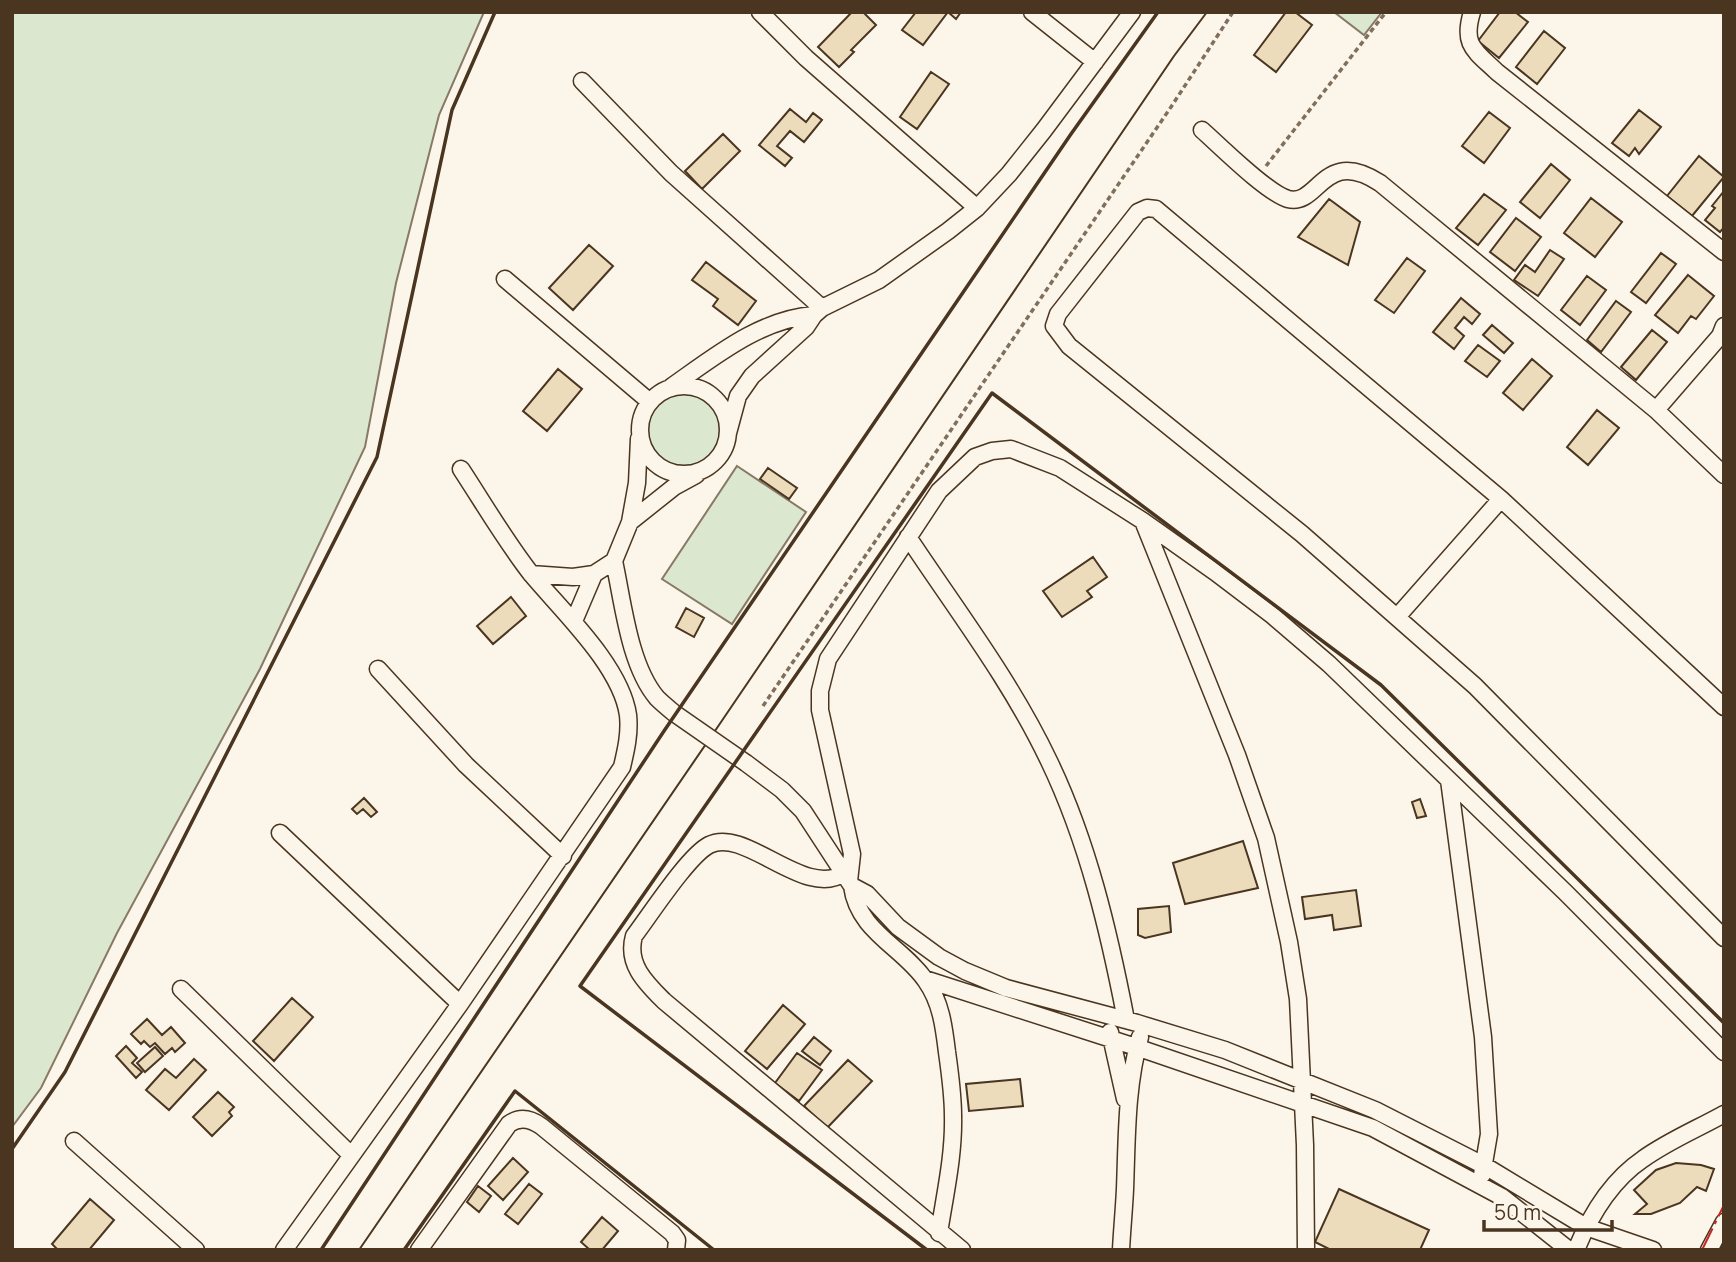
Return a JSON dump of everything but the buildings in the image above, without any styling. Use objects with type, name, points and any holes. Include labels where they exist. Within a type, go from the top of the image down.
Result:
[{"type":"street","points":[[760,12],[806,58],[976,208]]},
{"type":"street","points":[[1032,12],[1095,62]]},
{"type":"street","points":[[531,574],[573,577],[594,574],[614,561],[630,522],[637,483],[642,416],[650,402],[721,352],[770,324],[818,311],[879,280],[948,231],[976,208],[1017,163],[1132,12]]},
{"type":"street","points":[[1472,12],[1467,29],[1469,41],[1497,72],[1724,253]]},
{"type":"street","points":[[582,81],[671,173],[818,311]]},
{"type":"street","points":[[1202,130],[1256,178],[1291,200],[1298,199],[1338,171],[1352,170],[1367,174],[1656,410],[1724,475]]},
{"type":"street","points":[[1724,707],[1501,499],[1163,213],[1147,208],[1138,212],[1058,314],[1054,326],[1069,346],[1302,534],[1475,686],[1724,938]]},
{"type":"street","points":[[505,279],[650,402]]},
{"type":"street","points":[[630,522],[674,487],[705,470],[716,460],[725,448],[738,396],[752,376],[800,333],[818,311]]},
{"type":"street","points":[[1656,410],[1722,332]]},
{"type":"street","points":[[668,388],[697,388],[710,395],[721,405],[727,419],[728,433]]},
{"type":"street","points":[[640,433],[643,447],[662,469],[676,474],[705,470]]},
{"type":"street","points":[[848,880],[852,854],[820,710],[823,675],[835,645],[939,491],[975,457],[1010,449],[1060,468],[1143,521],[1273,616],[1329,664],[1449,780],[1724,1052]]},
{"type":"street","points":[[284,1250],[460,1004],[622,767],[628,737],[628,713],[615,680],[574,621],[531,574],[461,468]]},
{"type":"street","points":[[1397,617],[1501,499]]},
{"type":"street","points":[[1143,521],[1233,742],[1266,838],[1289,942],[1298,999],[1306,1250]]},
{"type":"street","points":[[908,537],[986,650],[1049,761],[1073,818],[1093,883],[1112,949],[1126,1020],[1140,1036],[1127,1108],[1121,1250]]},
{"type":"street","points":[[614,561],[633,647],[647,682],[657,697],[674,713],[774,783],[803,811],[848,880],[854,901],[868,922],[880,937],[925,979],[941,1013],[953,1117],[949,1169],[939,1233]]},
{"type":"street","points":[[574,621],[594,574]]},
{"type":"street","points":[[378,669],[466,765],[563,856]]},
{"type":"street","points":[[1449,780],[1483,1037],[1489,1114],[1485,1166],[1479,1184]]},
{"type":"street","points":[[279,833],[460,1004]]},
{"type":"street","points":[[962,1250],[664,1001],[645,981],[632,957],[634,936],[690,863],[710,844],[730,843],[811,878],[848,880],[867,894],[898,927],[939,957],[965,971],[1018,991],[1226,1050],[1301,1083],[1375,1111],[1485,1166],[1586,1227],[1650,1249]]},
{"type":"street","points":[[925,979],[1373,1128],[1502,1197],[1569,1250]]},
{"type":"street","points":[[181,989],[351,1155]]},
{"type":"street","points":[[1126,1020],[1110,1027],[1127,1108]]},
{"type":"street","points":[[1576,1250],[1586,1227],[1617,1182],[1641,1160],[1724,1114]]},
{"type":"street","points":[[419,1250],[509,1124],[524,1119],[541,1126],[672,1233],[677,1240],[676,1250]]},
{"type":"street","points":[[74,1141],[196,1250]]},
{"type":"street","points":[[1709,1250],[1724,1222]]},
{"type":"path","points":[[762,706],[1233,12]]},
{"type":"path","points":[[1256,178],[1386,12]]},
{"type":"green space","points":[[12,12],[484,12],[439,115],[396,283],[365,447],[260,669],[117,933],[41,1088],[12,1127]]},
{"type":"green space","points":[[1334,12],[1382,12],[1364,35]]},
{"type":"green space","points":[[684,394],[698,397],[710,404],[717,416],[720,430],[717,444],[710,456],[698,463],[684,466],[670,463],[658,456],[651,444],[648,430],[651,416],[658,404],[670,397]]},
{"type":"green space","points":[[737,466],[806,512],[732,624],[662,579]]},
{"type":"tram line","points":[[359,1250],[1174,56],[1207,12]]},
{"type":"wall","points":[[12,1149],[65,1072],[377,457],[452,110],[495,12]]},
{"type":"wall","points":[[321,1250],[664,731],[1071,134],[1158,12]]},
{"type":"wall","points":[[927,1250],[580,986],[992,393],[1381,685],[1724,1023]]},
{"type":"wall","points":[[404,1250],[515,1091],[714,1250]]},
{"type":"wall","points":[[1721,1250],[1724,1244]]},
{"type":"power","points":[[1702,1250],[1724,1205]]}]
